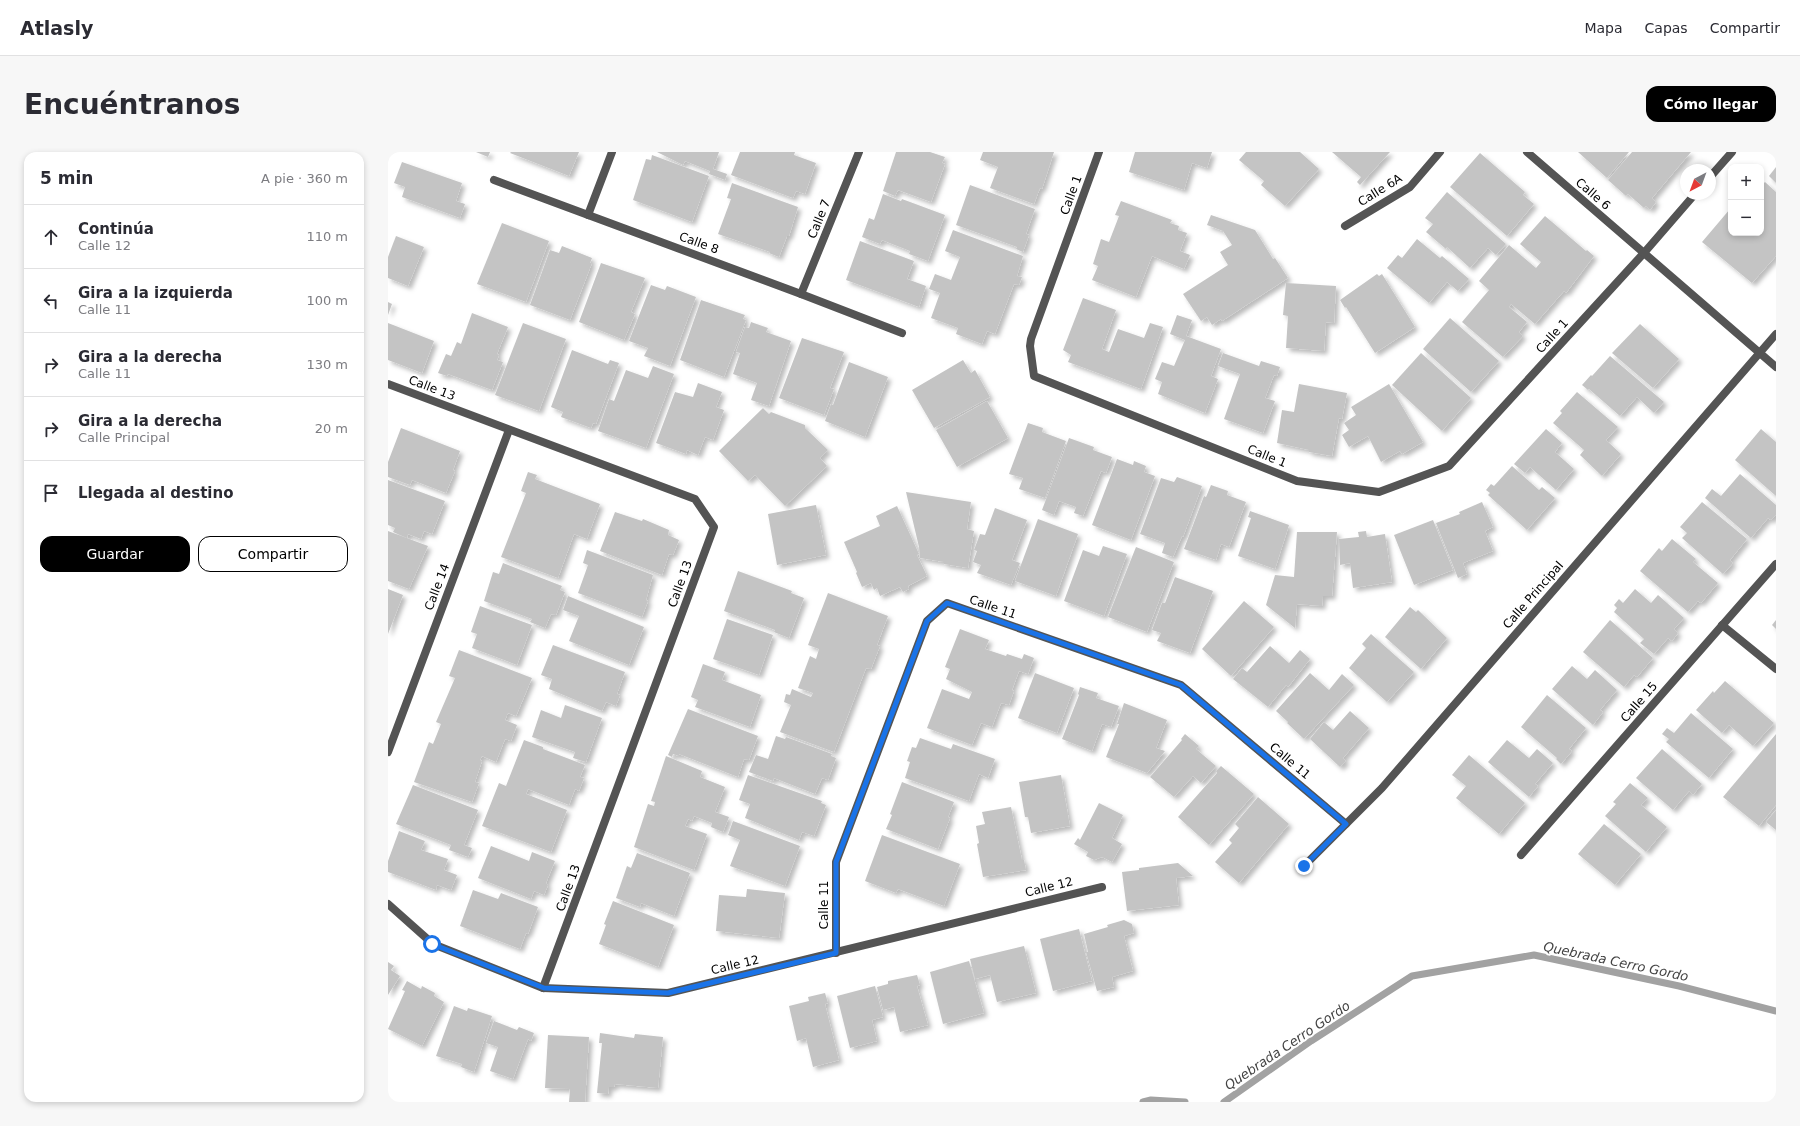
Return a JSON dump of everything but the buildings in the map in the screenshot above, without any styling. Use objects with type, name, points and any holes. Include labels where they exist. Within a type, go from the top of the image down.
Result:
[{"type":"street","points":[[588,215],[612,152]]},
{"type":"street","name":"Calle 7","points":[[801,294],[859,152]]},
{"type":"street","name":"Calle 1","points":[[1099,152],[1031,339],[1030,346],[1034,376],[1297,481],[1379,492],[1449,466],[1644,254],[1690,200]]},
{"type":"street","name":"Calle 6A","points":[[1345,226],[1410,187],[1440,152]]},
{"type":"street","name":"Calle 6","points":[[1527,152],[1644,254]]},
{"type":"street","points":[[1716,170],[1732,152]]},
{"type":"street","name":"Calle 8","points":[[494,180],[902,333]]},
{"type":"street","points":[[1644,254],[1776,367]]},
{"type":"street","name":"Calle Principal","points":[[1304,866],[1387,782],[1776,334]]},
{"type":"street","name":"Calle 13","points":[[388,384],[695,500],[714,527],[544,988]]},
{"type":"street","name":"Calle 14","points":[[388,752],[509,430]]},
{"type":"street","name":"Calle 15","points":[[1521,855],[1776,564]]},
{"type":"street","name":"Calle 11","points":[[836,953],[836,862],[927,621],[947,603],[1181,685],[1346,824]]},
{"type":"street","points":[[1722,625],[1776,670]]},
{"type":"street","name":"Calle 12","points":[[388,904],[432,944],[544,988],[668,993],[1102,887]]},
{"type":"waterway","name":"Quebrada Cerro Gordo","points":[[1224,1102],[1311,1041],[1412,976],[1534,955],[1679,986],[1776,1011]]},
{"type":"waterway","name":"Quebrada Cerro Gordo","points":[[1143,1102],[1151,1100],[1185,1102]]},
{"type":"route","points":[[432,944],[544,988],[668,993],[836,953],[836,862],[927,621],[947,603],[1181,685],[1346,824],[1304,866]]}]
